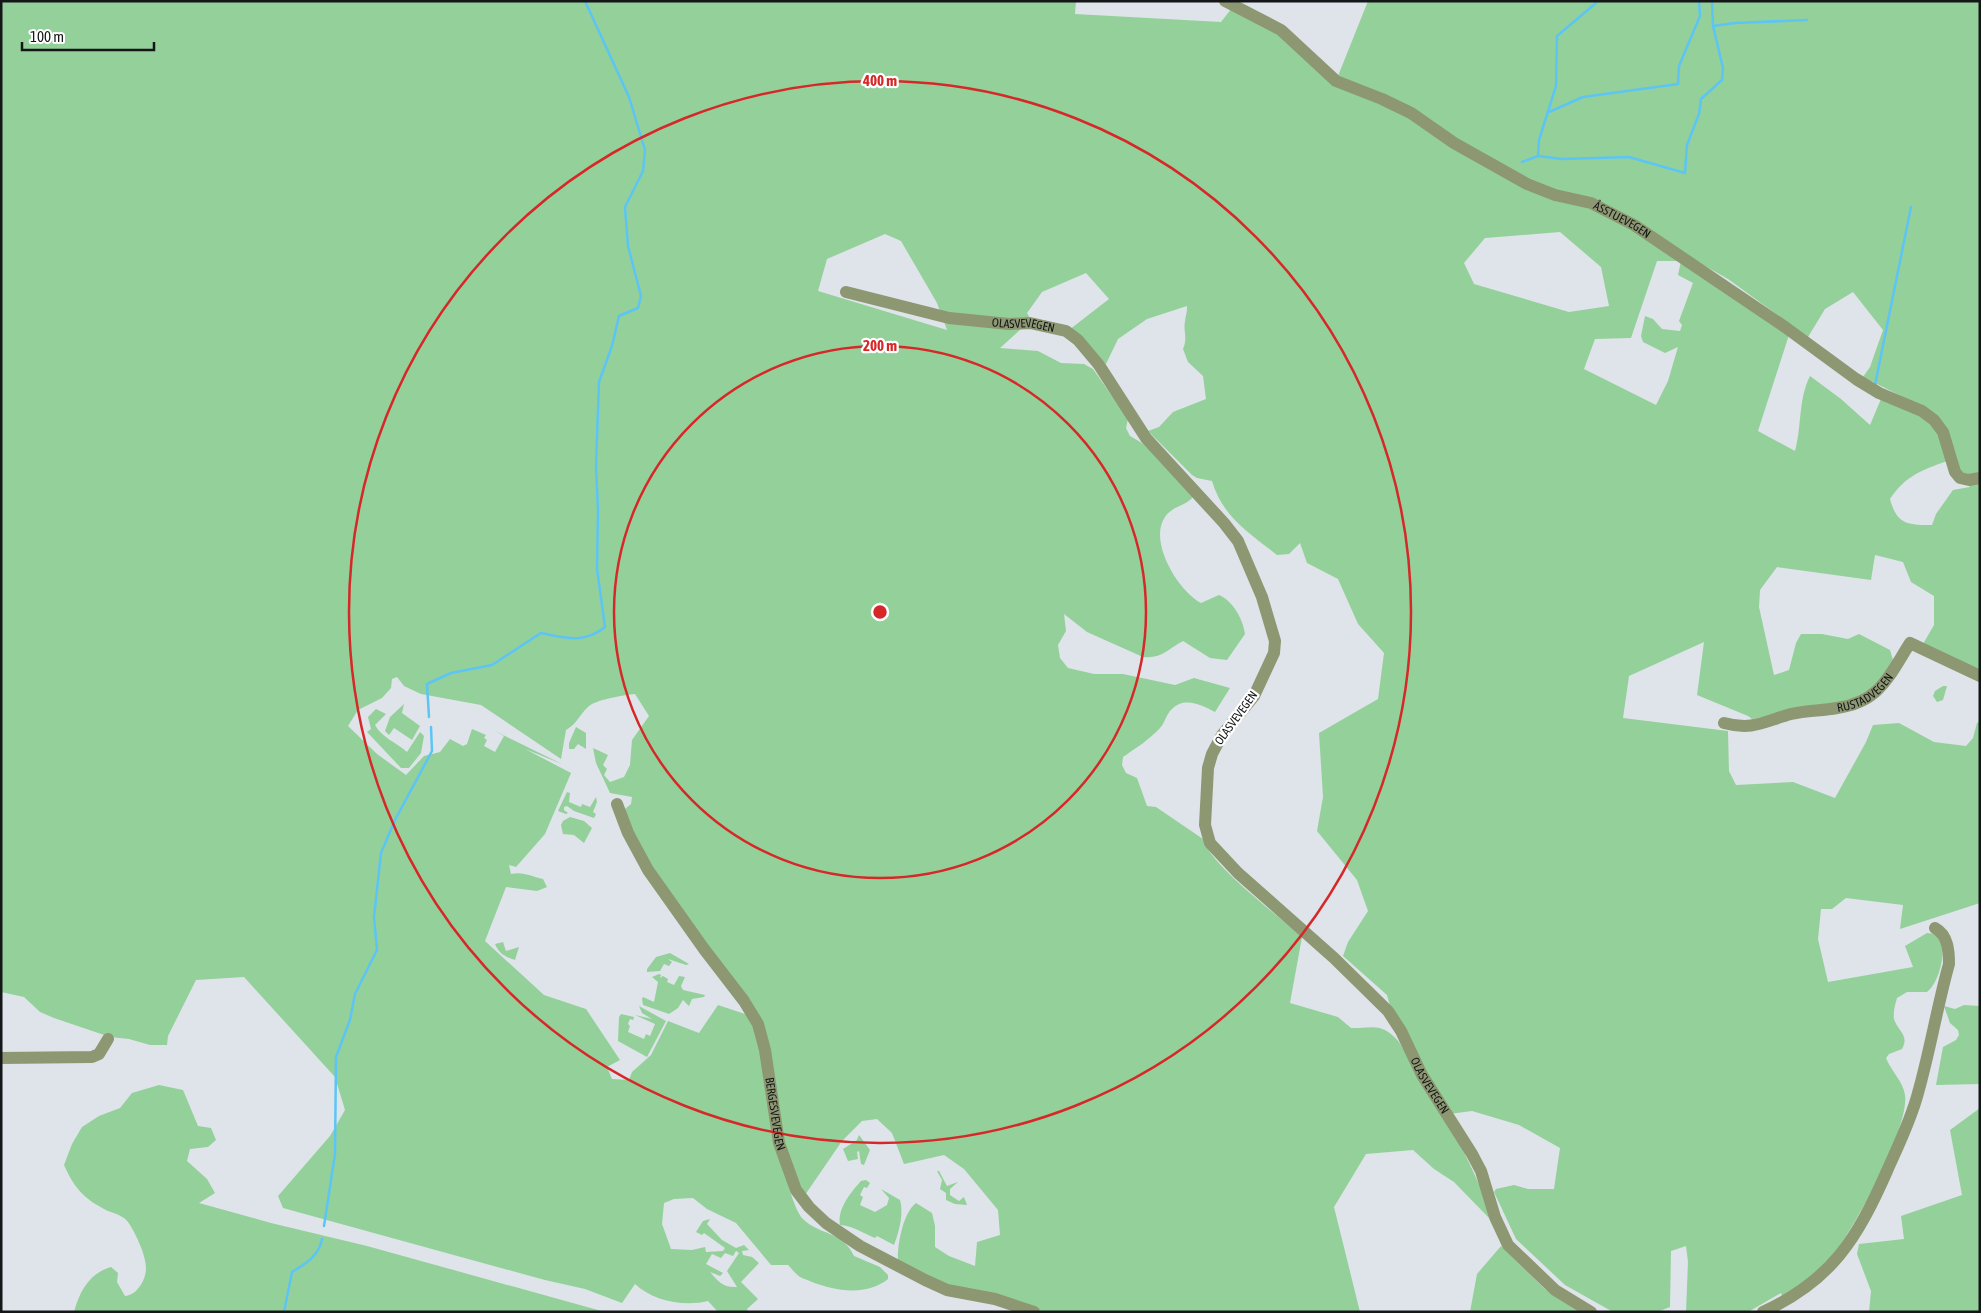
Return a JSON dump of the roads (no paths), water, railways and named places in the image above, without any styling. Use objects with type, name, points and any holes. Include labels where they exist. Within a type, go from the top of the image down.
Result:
[{"type":"street","name":"ÅSSTUEVEGEN","points":[[1225,1],[1281,30],[1336,81],[1382,98],[1410,113],[1454,143],[1527,184],[1555,195],[1591,203],[1634,226],[1785,327],[1856,379],[1879,393],[1922,411],[1934,420],[1943,432],[1954,472],[1960,478],[1969,480],[1980,478]]},
{"type":"street","name":"OLASVEVEGEN","points":[[846,292],[949,318],[1009,324],[1030,323],[1066,331],[1078,340],[1099,364],[1146,438],[1224,523],[1238,541],[1262,597],[1276,640],[1274,653],[1254,696],[1222,735],[1212,754],[1208,768],[1205,824],[1210,843],[1238,874],[1334,958],[1388,1011],[1401,1031],[1422,1075],[1472,1154],[1481,1172],[1495,1217],[1508,1245],[1555,1290],[1591,1312]]},
{"type":"street","name":"RUSTADVEGEN","points":[[1724,723],[1744,727],[1762,725],[1794,713],[1851,706],[1863,701],[1881,687],[1891,676],[1910,643],[1980,676]]},
{"type":"street","name":"BERGESVEVEGEN","points":[[617,804],[628,832],[648,870],[704,949],[744,1001],[758,1024],[765,1050],[779,1143],[796,1190],[809,1208],[860,1246],[925,1280],[947,1290],[996,1299],[1034,1312]]},
{"type":"street","points":[[1763,1312],[1797,1295],[1830,1266],[1862,1225],[1875,1199],[1918,1096],[1949,964],[1949,952],[1945,938],[1941,931],[1935,928]]},
{"type":"street","points":[[1,1058],[92,1057],[98,1054],[108,1039]]},
{"type":"waterway","points":[[429,717],[427,684],[451,673],[492,665],[541,633],[567,638],[582,638],[590,636],[605,627],[597,569],[598,511],[596,466],[599,382],[612,346],[619,316],[638,308],[641,296],[628,246],[625,207],[643,171],[645,150],[629,97],[585,1]]},
{"type":"waterway","points":[[1522,162],[1538,156],[1539,140],[1556,86],[1557,36],[1596,3],[1595,1]]},
{"type":"waterway","points":[[1549,112],[1583,97],[1678,84],[1679,66],[1700,16],[1699,1]]},
{"type":"waterway","points":[[1538,156],[1562,159],[1629,157],[1685,173],[1687,145],[1699,114],[1701,99],[1722,80],[1723,68],[1713,26],[1712,1]]},
{"type":"waterway","points":[[1713,26],[1735,23],[1807,20]]},
{"type":"waterway","points":[[1875,385],[1911,207]]},
{"type":"waterway","points":[[324,1226],[335,1154],[336,1057],[350,1020],[355,994],[377,950],[374,917],[381,853],[395,820],[432,751],[431,727]]},
{"type":"waterway","points":[[284,1312],[292,1272],[315,1255],[322,1239]]}]
